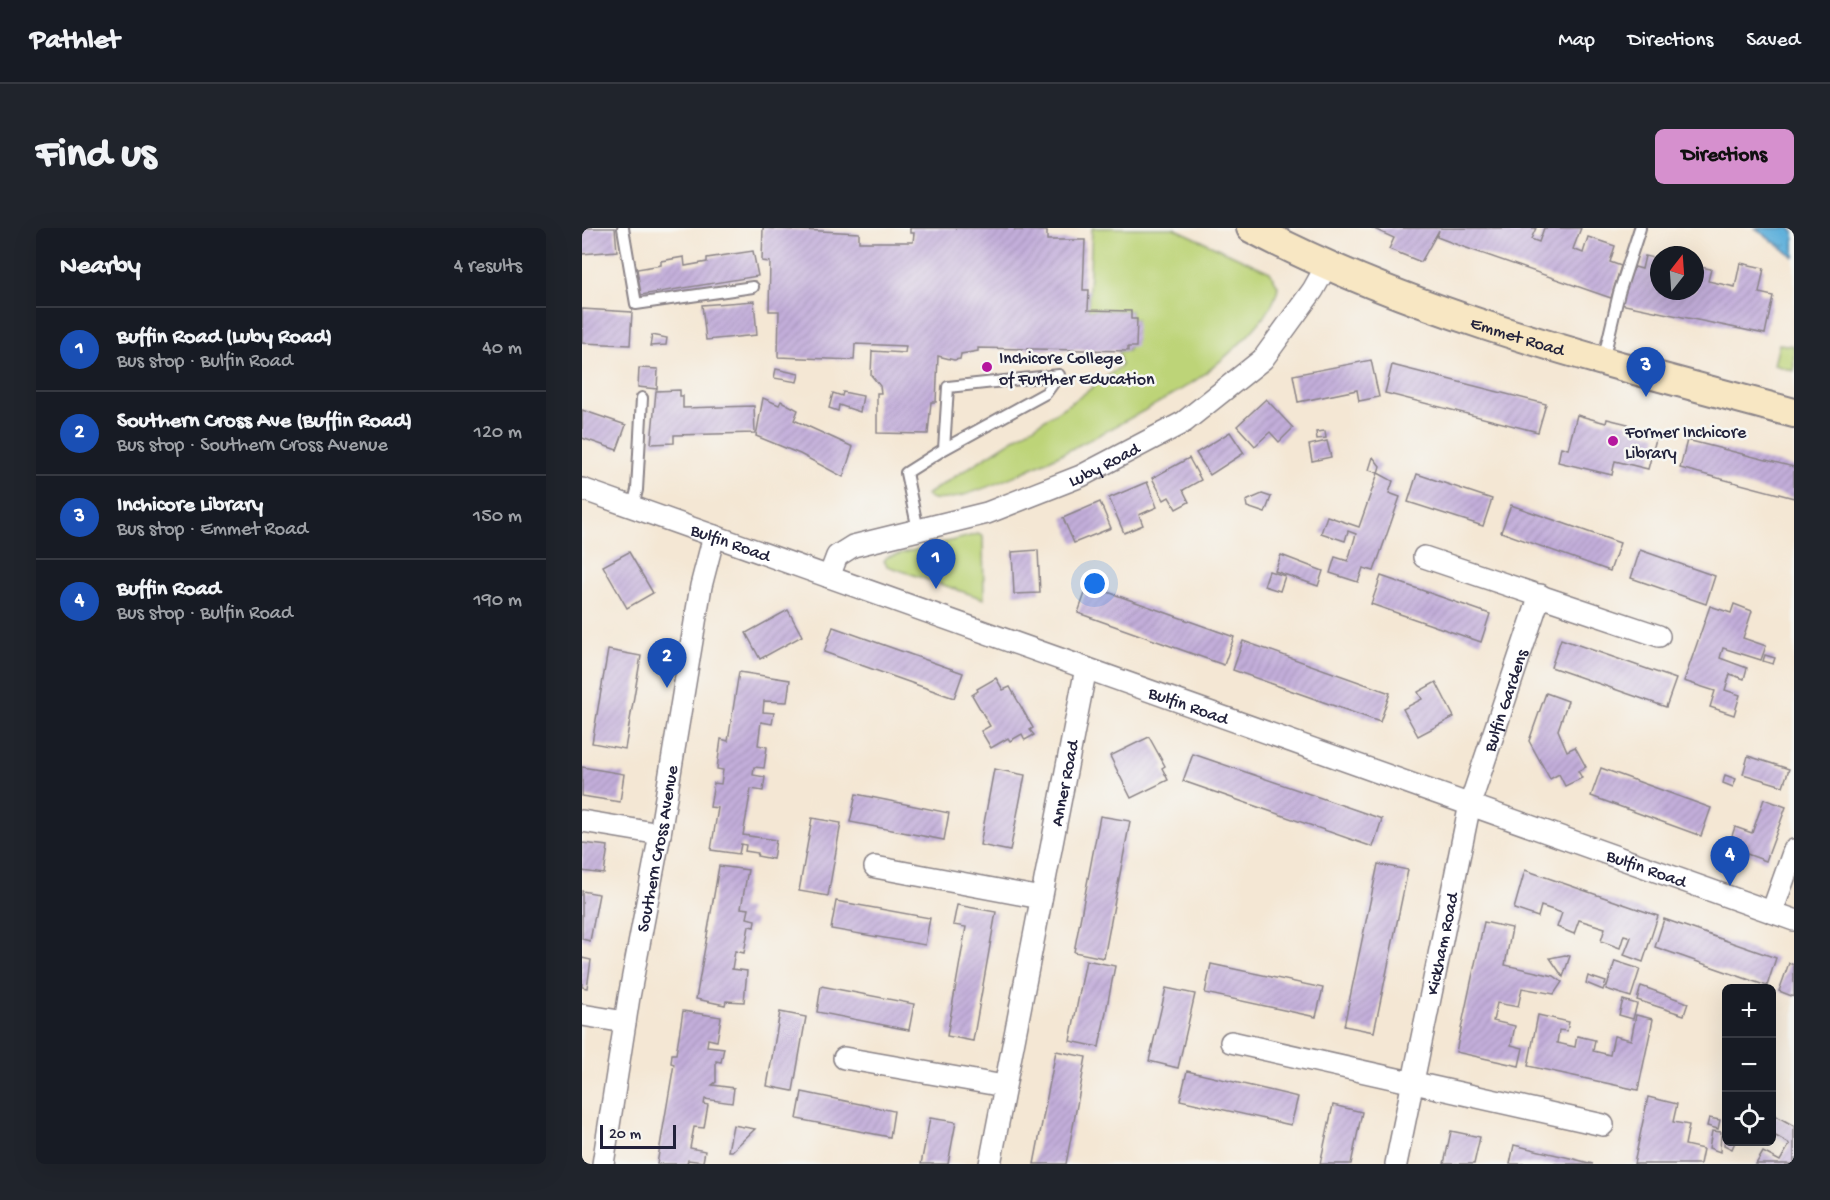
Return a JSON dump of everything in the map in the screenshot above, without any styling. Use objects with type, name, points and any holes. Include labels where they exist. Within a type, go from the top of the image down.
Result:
[{"type":"main road","name":"Emmet Road","points":[[1261,230],[1328,265],[1458,318],[1603,361],[1794,413]]},
{"type":"street","name":"Luby Road","points":[[829,577],[837,556],[853,546],[987,513],[1081,476],[1184,422],[1263,359],[1313,290],[1328,265]]},
{"type":"street","name":"Bulfin Road","points":[[582,489],[1794,920]]},
{"type":"street","name":"Southern Cross Avenue","points":[[603,1164],[625,1022],[660,834],[701,585],[714,536]]},
{"type":"street","points":[[1424,557],[1659,636]]},
{"type":"street","name":"Bulfin Gardens","points":[[1470,804],[1540,595]]},
{"type":"street","name":"Anner Road","points":[[990,1164],[1086,668]]},
{"type":"street","name":"Kickham Road","points":[[1396,1164],[1470,804]]},
{"type":"street","points":[[582,821],[660,834]]},
{"type":"street","points":[[1772,912],[1794,850]]},
{"type":"street","points":[[875,867],[1041,898]]},
{"type":"street","points":[[582,1015],[625,1022]]},
{"type":"street","points":[[1231,1042],[1603,1125]]},
{"type":"street","points":[[844,1058],[1004,1086]]},
{"type":"lane","points":[[623,228],[636,304],[753,287]]},
{"type":"lane","points":[[1603,361],[1622,283],[1640,228]]},
{"type":"lane","points":[[918,530],[906,473],[944,449],[1046,393],[1059,375],[948,387],[944,449]]},
{"type":"lane","points":[[633,506],[637,490],[642,398]]},
{"type":"green space","points":[[1092,228],[1174,228],[1270,272],[1278,286],[1275,298],[1258,324],[1234,349],[1199,378],[1148,409],[1067,451],[986,487],[954,497],[934,499],[926,495],[1077,399],[1121,366],[1119,351],[1128,351],[1136,319],[1131,319],[1131,311],[1088,310]]},
{"type":"green space","points":[[1779,344],[1794,346],[1794,371],[1774,365]]},
{"type":"green space","points":[[978,534],[983,536],[984,599],[887,566],[884,561],[887,557]]},
{"type":"water","points":[[1755,228],[1790,228],[1794,231],[1794,257]]},
{"type":"building","points":[[582,228],[615,228],[617,251],[582,254]]},
{"type":"building","points":[[763,228],[859,233],[859,242],[913,242],[914,233],[910,233],[910,228],[1015,228],[1015,230],[1047,231],[1047,240],[1085,240],[1083,290],[1089,290],[1088,310],[1131,311],[1131,319],[1137,319],[1136,347],[1128,347],[1128,351],[978,348],[978,351],[961,354],[960,359],[954,360],[938,356],[936,402],[931,402],[928,434],[877,433],[877,393],[881,393],[880,386],[871,375],[872,351],[905,353],[906,346],[855,344],[854,360],[778,357],[779,311],[769,311],[770,262],[762,261]]},
{"type":"building","points":[[1372,228],[1536,228],[1531,239],[1539,242],[1544,228],[1581,228],[1573,249],[1583,253],[1588,237],[1615,246],[1610,262],[1621,266],[1611,298],[1437,237],[1439,230],[1421,262],[1389,249],[1394,238]]},
{"type":"building","points":[[753,251],[758,276],[641,295],[637,269],[661,265],[661,261],[684,257],[685,266],[707,262],[707,258]]},
{"type":"building","points":[[1645,256],[1650,257],[1650,300],[1704,300],[1704,268],[1711,269],[1708,281],[1735,287],[1740,263],[1764,268],[1759,293],[1773,296],[1765,334],[1620,304],[1631,266],[1642,269]]},
{"type":"building","points":[[754,301],[757,335],[706,340],[702,305]]},
{"type":"building","points":[[582,309],[632,312],[630,345],[582,343]]},
{"type":"building","points":[[652,335],[667,338],[666,345],[650,346]]},
{"type":"building","points":[[1371,360],[1379,397],[1359,401],[1357,390],[1298,402],[1293,375]]},
{"type":"building","points":[[1392,365],[1546,404],[1538,432],[1385,393]]},
{"type":"building","points":[[639,368],[658,369],[657,389],[638,387]]},
{"type":"building","points":[[776,369],[799,374],[797,382],[774,378]]},
{"type":"building","points":[[680,390],[680,396],[683,396],[683,408],[754,406],[755,433],[674,435],[674,443],[651,444],[656,391]]},
{"type":"building","points":[[843,392],[863,396],[860,412],[839,405],[838,411],[829,408],[833,393],[842,396]]},
{"type":"building","points":[[763,398],[779,405],[781,401],[798,410],[794,420],[853,447],[843,477],[800,454],[756,436]]},
{"type":"building","points":[[1266,399],[1293,428],[1279,442],[1270,432],[1255,446],[1237,426]]},
{"type":"building","points":[[582,410],[626,425],[617,450],[582,438]]},
{"type":"building","name":"Former Inchicore Library","points":[[1577,415],[1606,423],[1607,419],[1628,424],[1627,428],[1657,435],[1648,469],[1615,461],[1612,475],[1558,462],[1561,447],[1568,449]]},
{"type":"building","points":[[1325,431],[1326,438],[1317,439],[1316,432]]},
{"type":"building","points":[[1230,432],[1244,453],[1210,475],[1196,453]]},
{"type":"building","points":[[1687,440],[1794,467],[1794,498],[1680,468]]},
{"type":"building","points":[[1327,441],[1331,457],[1312,461],[1309,445]]},
{"type":"building","points":[[1373,457],[1380,466],[1378,473],[1369,470]]},
{"type":"building","points":[[1189,458],[1201,480],[1183,490],[1189,502],[1176,509],[1169,497],[1164,500],[1152,478]]},
{"type":"building","points":[[1378,473],[1393,481],[1389,493],[1400,497],[1374,571],[1363,568],[1358,582],[1330,573],[1335,557],[1348,561],[1356,534],[1348,531],[1345,541],[1321,533],[1327,516],[1359,527]]},
{"type":"building","points":[[1417,474],[1492,499],[1483,526],[1408,502]]},
{"type":"building","points":[[1147,482],[1157,507],[1139,515],[1143,525],[1124,533],[1109,498]]},
{"type":"building","points":[[1262,494],[1271,497],[1265,513],[1247,507],[1246,501]]},
{"type":"building","points":[[1100,502],[1111,528],[1074,543],[1063,518]]},
{"type":"building","points":[[1511,505],[1620,543],[1610,571],[1501,532]]},
{"type":"building","points":[[1038,550],[1040,593],[1014,594],[1012,552]]},
{"type":"building","points":[[1640,550],[1715,576],[1706,604],[1631,578]]},
{"type":"building","points":[[629,552],[653,593],[627,608],[603,566]]},
{"type":"building","points":[[1281,555],[1323,571],[1318,586],[1275,571]]},
{"type":"building","points":[[1269,571],[1285,576],[1280,591],[1264,586]]},
{"type":"building","points":[[1381,576],[1490,614],[1481,642],[1371,604]]},
{"type":"building","points":[[1088,585],[1234,637],[1224,665],[1078,613]]},
{"type":"building","points":[[1734,604],[1752,611],[1743,638],[1766,646],[1761,660],[1723,648],[1720,658],[1747,668],[1744,679],[1730,674],[1725,690],[1740,695],[1734,715],[1710,707],[1715,691],[1684,681],[1710,606],[1731,613]]},
{"type":"building","points":[[788,610],[802,636],[760,659],[746,633]]},
{"type":"building","points":[[833,627],[963,673],[954,698],[824,652]]},
{"type":"building","points":[[1561,639],[1676,679],[1666,707],[1551,667]]},
{"type":"building","points":[[1243,641],[1390,693],[1380,722],[1233,670]]},
{"type":"building","points":[[608,650],[641,656],[625,749],[592,743]]},
{"type":"building","points":[[1765,655],[1775,658],[1773,664],[1763,661]]},
{"type":"building","points":[[739,672],[790,680],[787,702],[764,701],[763,712],[774,713],[772,724],[761,722],[758,745],[767,747],[764,768],[754,767],[753,775],[765,777],[763,791],[751,789],[743,835],[776,840],[773,859],[745,851],[746,845],[741,844],[739,854],[711,850],[718,808],[710,807],[714,783],[721,784],[723,770],[717,769],[721,739],[728,741]]},
{"type":"building","points":[[996,678],[1003,690],[1010,687],[1033,728],[1030,730],[1034,735],[1025,740],[1022,734],[1010,741],[1008,738],[991,748],[981,731],[990,726],[972,695],[978,691],[977,689]]},
{"type":"building","points":[[1436,682],[1454,717],[1418,736],[1403,709],[1422,699],[1418,692]]},
{"type":"building","points":[[1546,693],[1568,701],[1558,730],[1567,751],[1575,747],[1586,767],[1578,771],[1582,778],[1565,786],[1559,774],[1550,779],[1529,741]]},
{"type":"building","points":[[1149,737],[1165,766],[1162,768],[1168,780],[1131,798],[1110,756]]},
{"type":"building","points":[[1193,754],[1382,819],[1373,847],[1183,781]]},
{"type":"building","points":[[1748,756],[1789,769],[1783,786],[1743,774]]},
{"type":"building","points":[[582,767],[624,774],[620,802],[582,796]]},
{"type":"building","points":[[1601,768],[1711,808],[1701,836],[1591,796]]},
{"type":"building","points":[[994,769],[1025,775],[1010,851],[980,845]]},
{"type":"building","points":[[1725,775],[1736,779],[1733,787],[1723,783]]},
{"type":"building","points":[[856,794],[949,813],[944,840],[850,822]]},
{"type":"building","points":[[1764,799],[1786,807],[1766,861],[1728,847],[1735,827],[1752,833]]},
{"type":"building","points":[[1100,816],[1130,821],[1104,958],[1074,952]]},
{"type":"building","points":[[812,818],[841,823],[828,896],[799,891]]},
{"type":"building","points":[[582,843],[608,846],[604,874],[582,871]]},
{"type":"building","points":[[1378,864],[1408,870],[1374,1032],[1344,1026]]},
{"type":"building","points":[[719,866],[748,870],[741,908],[749,909],[747,918],[755,920],[754,927],[749,926],[744,953],[735,951],[732,969],[747,971],[744,1002],[726,1001],[725,1005],[696,999]]},
{"type":"building","points":[[1525,870],[1658,916],[1643,962],[1624,955],[1631,937],[1624,935],[1620,948],[1601,941],[1605,928],[1579,920],[1574,934],[1557,927],[1562,913],[1541,906],[1538,917],[1514,909]]},
{"type":"building","points":[[582,891],[599,894],[590,941],[582,939]]},
{"type":"building","points":[[836,901],[930,918],[925,945],[831,929]]},
{"type":"building","points":[[957,905],[996,912],[973,1041],[947,1036],[966,927],[953,925]]},
{"type":"building","points":[[1664,919],[1776,958],[1768,984],[1761,984],[1655,947]]},
{"type":"building","points":[[1484,922],[1512,928],[1505,965],[1554,976],[1562,982],[1554,994],[1522,988],[1518,1007],[1497,1003],[1493,1021],[1515,1026],[1511,1045],[1523,1048],[1519,1066],[1456,1052]]},
{"type":"building","points":[[1570,956],[1563,977],[1550,958]]},
{"type":"building","points":[[582,958],[591,960],[587,988],[582,987]]},
{"type":"building","points":[[1086,960],[1115,966],[1099,1047],[1070,1041]]},
{"type":"building","points":[[1615,961],[1640,969],[1631,997],[1606,989]]},
{"type":"building","points":[[1789,963],[1794,965],[1794,997],[1779,991]]},
{"type":"building","points":[[1211,964],[1323,988],[1316,1017],[1205,993]]},
{"type":"building","points":[[1588,976],[1606,982],[1603,990],[1586,983]]},
{"type":"building","points":[[821,986],[914,1004],[909,1030],[817,1012]]},
{"type":"building","points":[[1641,986],[1688,1003],[1684,1015],[1637,1000]]},
{"type":"building","points":[[1166,988],[1195,994],[1178,1068],[1149,1061]]},
{"type":"building","points":[[1623,1000],[1637,1004],[1633,1019],[1619,1015]]},
{"type":"building","points":[[683,1011],[721,1017],[717,1041],[708,1039],[707,1046],[724,1048],[721,1062],[716,1061],[716,1082],[712,1085],[734,1088],[732,1103],[705,1099],[704,1104],[708,1105],[704,1128],[694,1127],[690,1148],[705,1151],[703,1162],[688,1160],[687,1164],[657,1164],[674,1064],[671,1063],[672,1054],[676,1054]]},
{"type":"building","points":[[780,1012],[806,1017],[793,1091],[767,1086]]},
{"type":"building","points":[[1538,1015],[1569,1022],[1567,1031],[1559,1030],[1557,1043],[1575,1047],[1577,1036],[1595,1040],[1593,1051],[1610,1055],[1614,1036],[1631,1040],[1636,1015],[1653,1019],[1638,1090],[1528,1066]]},
{"type":"building","points":[[1056,1051],[1086,1057],[1066,1164],[1034,1164]]},
{"type":"building","points":[[1187,1071],[1298,1097],[1291,1125],[1180,1100]]},
{"type":"building","points":[[802,1092],[894,1111],[890,1137],[797,1119]]},
{"type":"building","points":[[1648,1097],[1677,1104],[1673,1122],[1689,1125],[1685,1145],[1703,1149],[1700,1164],[1634,1164]]},
{"type":"building","points":[[1333,1105],[1362,1112],[1351,1164],[1320,1164]]},
{"type":"building","points":[[1776,1116],[1794,1126],[1794,1164],[1756,1164],[1763,1152],[1780,1161],[1790,1144],[1776,1136]]},
{"type":"building","points":[[930,1118],[956,1122],[948,1164],[921,1164]]},
{"type":"building","points":[[1709,1118],[1720,1120],[1718,1129],[1707,1126]]},
{"type":"building","points":[[733,1125],[755,1129],[732,1151],[728,1151]]},
{"type":"building","points":[[1451,1131],[1480,1137],[1474,1164],[1444,1164]]},
{"type":"building","points":[[1712,1131],[1721,1132],[1720,1152],[1709,1148]]},
{"type":"building","points":[[1514,1145],[1570,1158],[1593,1164],[1510,1164]]},
{"type":"place","name":"Inchicore College of Further Education","points":[[987,367]]},
{"type":"place","name":"Inchicore Library","points":[[1646,397]]},
{"type":"place","name":"Former Inchicore Library","points":[[1613,441]]},
{"type":"place","name":"Buffin Road (Luby Road)","points":[[936,589]]},
{"type":"place","name":"Southern Cross Ave (Buffin Road)","points":[[667,688]]},
{"type":"place","name":"Buffin Road","points":[[1730,886]]}]
